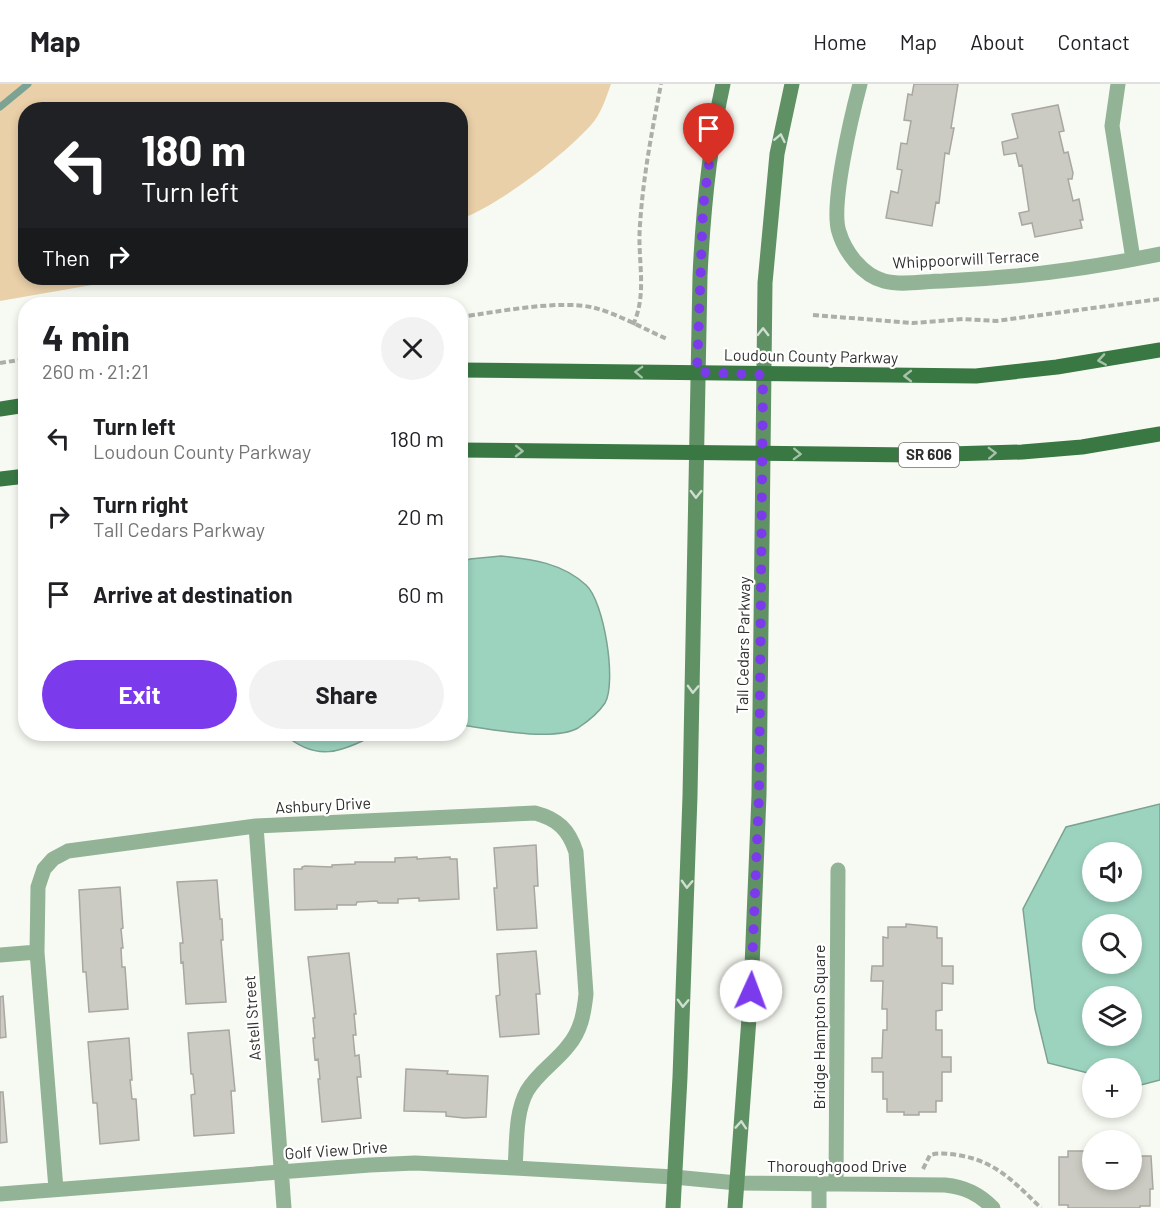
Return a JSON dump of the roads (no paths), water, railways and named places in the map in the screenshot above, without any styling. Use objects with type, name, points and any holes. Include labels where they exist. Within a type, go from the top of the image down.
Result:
[{"type":"main road","points":[[673,1208],[690,796],[697,372],[703,207],[714,123],[723,84]]},
{"type":"main road","name":"Tall Cedars Parkway","points":[[735,1208],[751,991],[758,818],[765,283],[776,165],[792,84]]},
{"type":"main road","name":"Loudoun County Parkway","points":[[468,370],[976,376],[1057,367],[1160,350]]},
{"type":"main road","points":[[0,409],[18,406]]},
{"type":"main road","name":"SR 606","points":[[468,450],[914,455],[1022,452],[1082,447],[1160,434]]},
{"type":"main road","points":[[0,478],[18,477]]},
{"type":"street","name":"Whippoorwill Terrace","points":[[860,84],[844,157],[836,218],[838,231],[850,255],[874,277],[885,281],[902,282],[1006,278],[1071,271],[1160,254]]},
{"type":"street","points":[[1118,84],[1112,126],[1133,259]]},
{"type":"street","name":"Ashbury Drive","points":[[56,1189],[38,952],[39,880],[44,869],[53,859],[68,851],[256,826],[535,813],[549,817],[563,826],[576,852],[586,994],[584,1014],[577,1033],[568,1047],[542,1072],[527,1091],[519,1113],[515,1168]]},
{"type":"street","name":"Astell Street","points":[[256,826],[284,1208]]},
{"type":"street","name":"Bridge Hampton Square","points":[[836,1184],[838,870]]},
{"type":"street","points":[[0,955],[38,952]]},
{"type":"street","name":"Golf View Drive","points":[[0,1194],[415,1163],[674,1177]]},
{"type":"street","name":"Thoroughgood Drive","points":[[674,1177],[737,1183],[958,1186],[971,1190],[993,1208]]},
{"type":"street","points":[[819,1183],[819,1208]]},
{"type":"waterway","points":[[0,107],[28,84]]}]
